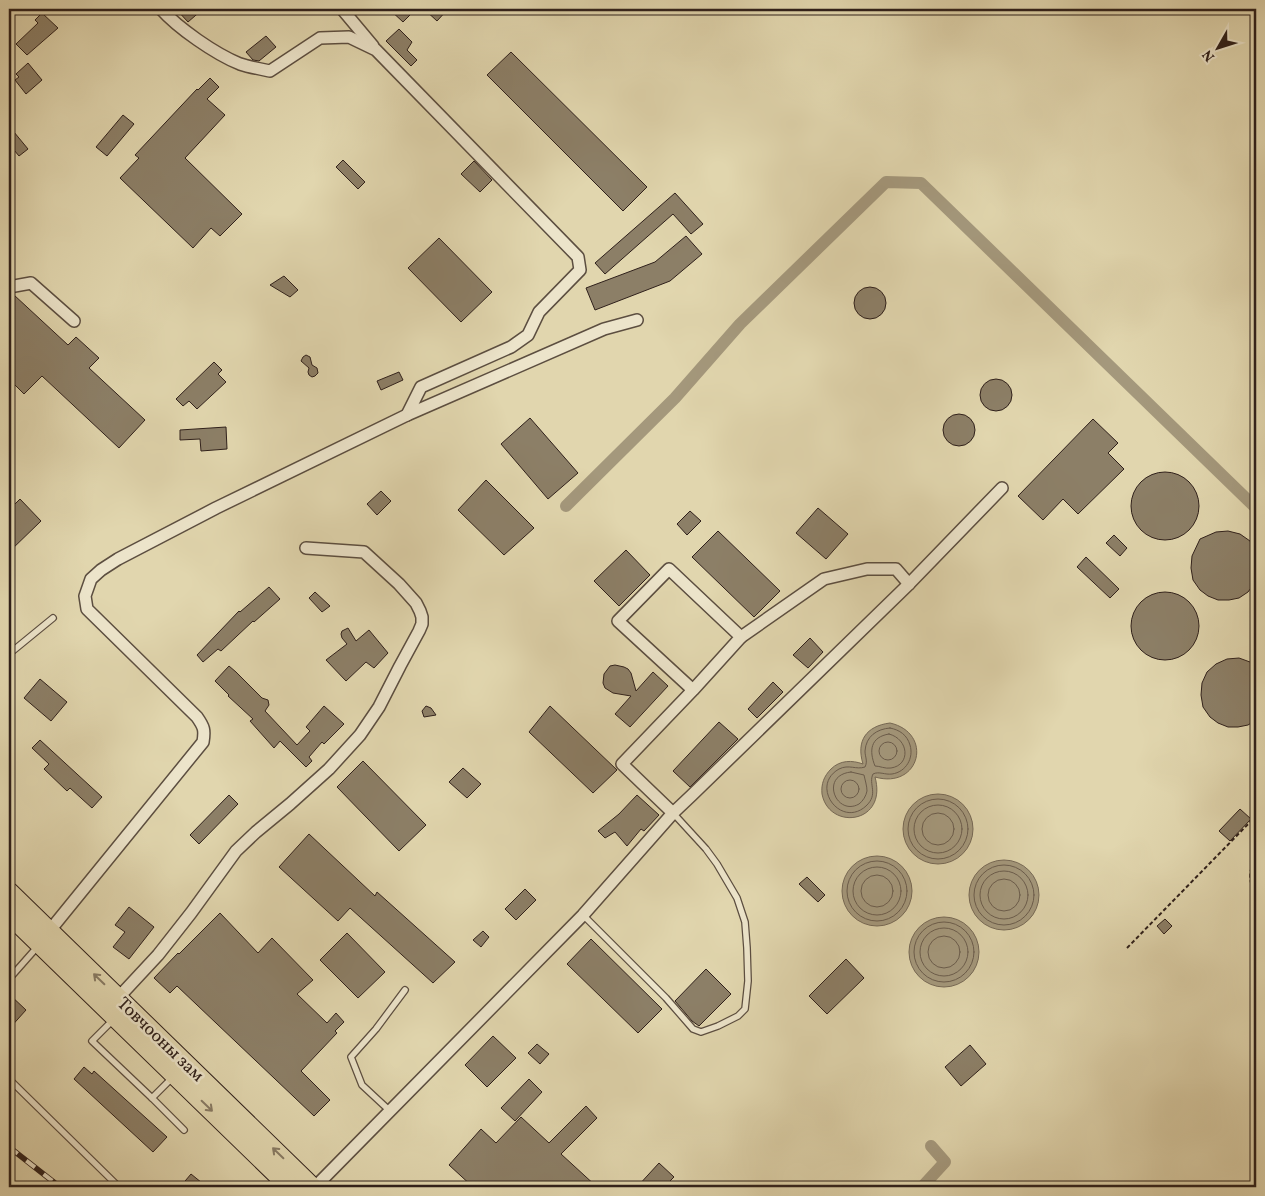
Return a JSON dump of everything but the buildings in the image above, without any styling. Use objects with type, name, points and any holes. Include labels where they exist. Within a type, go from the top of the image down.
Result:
[{"type":"highway","name":"Товчооны зам","points":[[9,892],[45,937],[116,1018],[290,1187]]},
{"type":"highway","name":"Товчооны зам","points":[[9,914],[45,937],[118,998],[314,1187]]},
{"type":"street","points":[[161,9],[170,19],[216,51],[240,64],[270,71],[320,38],[349,37],[376,50]]},
{"type":"street","points":[[342,9],[376,50],[578,257],[580,270],[539,312],[528,335],[510,347],[421,387],[407,415]]},
{"type":"street","points":[[9,288],[31,282],[74,322]]},
{"type":"street","points":[[45,937],[203,742],[204,731],[197,717],[87,608],[85,596],[91,579],[118,559],[216,508],[407,415],[604,329],[637,320]]},
{"type":"street","points":[[314,1187],[583,915],[673,813],[909,584],[1002,488]]},
{"type":"street","points":[[118,998],[158,954],[236,852],[328,769],[360,735],[380,707],[420,631],[422,617],[416,603],[399,584],[364,552],[306,548]]},
{"type":"street","points":[[673,813],[622,764],[741,637],[824,579],[867,570],[896,568],[909,584]]},
{"type":"street","points":[[693,690],[618,622],[669,569],[741,637]]},
{"type":"lane","points":[[9,654],[53,618]]},
{"type":"lane","points":[[583,915],[666,998],[693,1029],[701,1032],[718,1026],[738,1016],[745,1009],[748,981],[746,931],[737,898],[706,849],[673,813]]},
{"type":"lane","points":[[9,979],[45,937]]},
{"type":"lane","points":[[390,1111],[362,1084],[351,1057],[376,1029],[405,990]]},
{"type":"lane","points":[[116,1018],[92,1041],[184,1130]]},
{"type":"lane","points":[[152,1098],[175,1075]]},
{"type":"lane","points":[[9,1079],[119,1187]]},
{"type":"path","points":[[1127,948],[1256,816]]},
{"type":"path","points":[[1256,855],[1250,872],[1253,889],[1256,892]]},
{"type":"water","points":[[890,723],[904,729],[913,737],[916,759],[911,768],[903,775],[890,779],[875,777],[877,793],[873,805],[866,813],[856,817],[845,817],[835,814],[827,806],[822,794],[826,774],[842,762],[850,761],[863,764],[861,748],[865,736],[875,727]]},
{"type":"water","points":[[938,794],[951,797],[963,804],[970,816],[973,829],[970,842],[963,854],[951,861],[938,864],[925,861],[913,854],[906,842],[903,829],[906,816],[913,804],[925,797]]},
{"type":"water","points":[[877,856],[890,859],[902,866],[909,878],[912,891],[909,904],[902,916],[890,923],[877,926],[864,923],[852,916],[845,904],[842,891],[845,878],[852,866],[864,859]]},
{"type":"water","points":[[1004,860],[1017,863],[1029,870],[1036,882],[1039,895],[1036,908],[1029,920],[1017,927],[1004,930],[991,927],[979,920],[972,908],[969,895],[972,882],[979,870],[991,863]]},
{"type":"water","points":[[944,917],[957,920],[969,927],[976,939],[979,952],[976,965],[969,977],[957,984],[944,987],[931,984],[919,977],[912,965],[909,952],[912,939],[919,927],[931,920]]},
{"type":"waterway","points":[[566,506],[675,398],[740,324],[886,182],[921,183],[1256,508]]},
{"type":"waterway","points":[[922,1187],[945,1162],[931,1146]]},
{"type":"railway","points":[[9,1147],[60,1187]]}]
